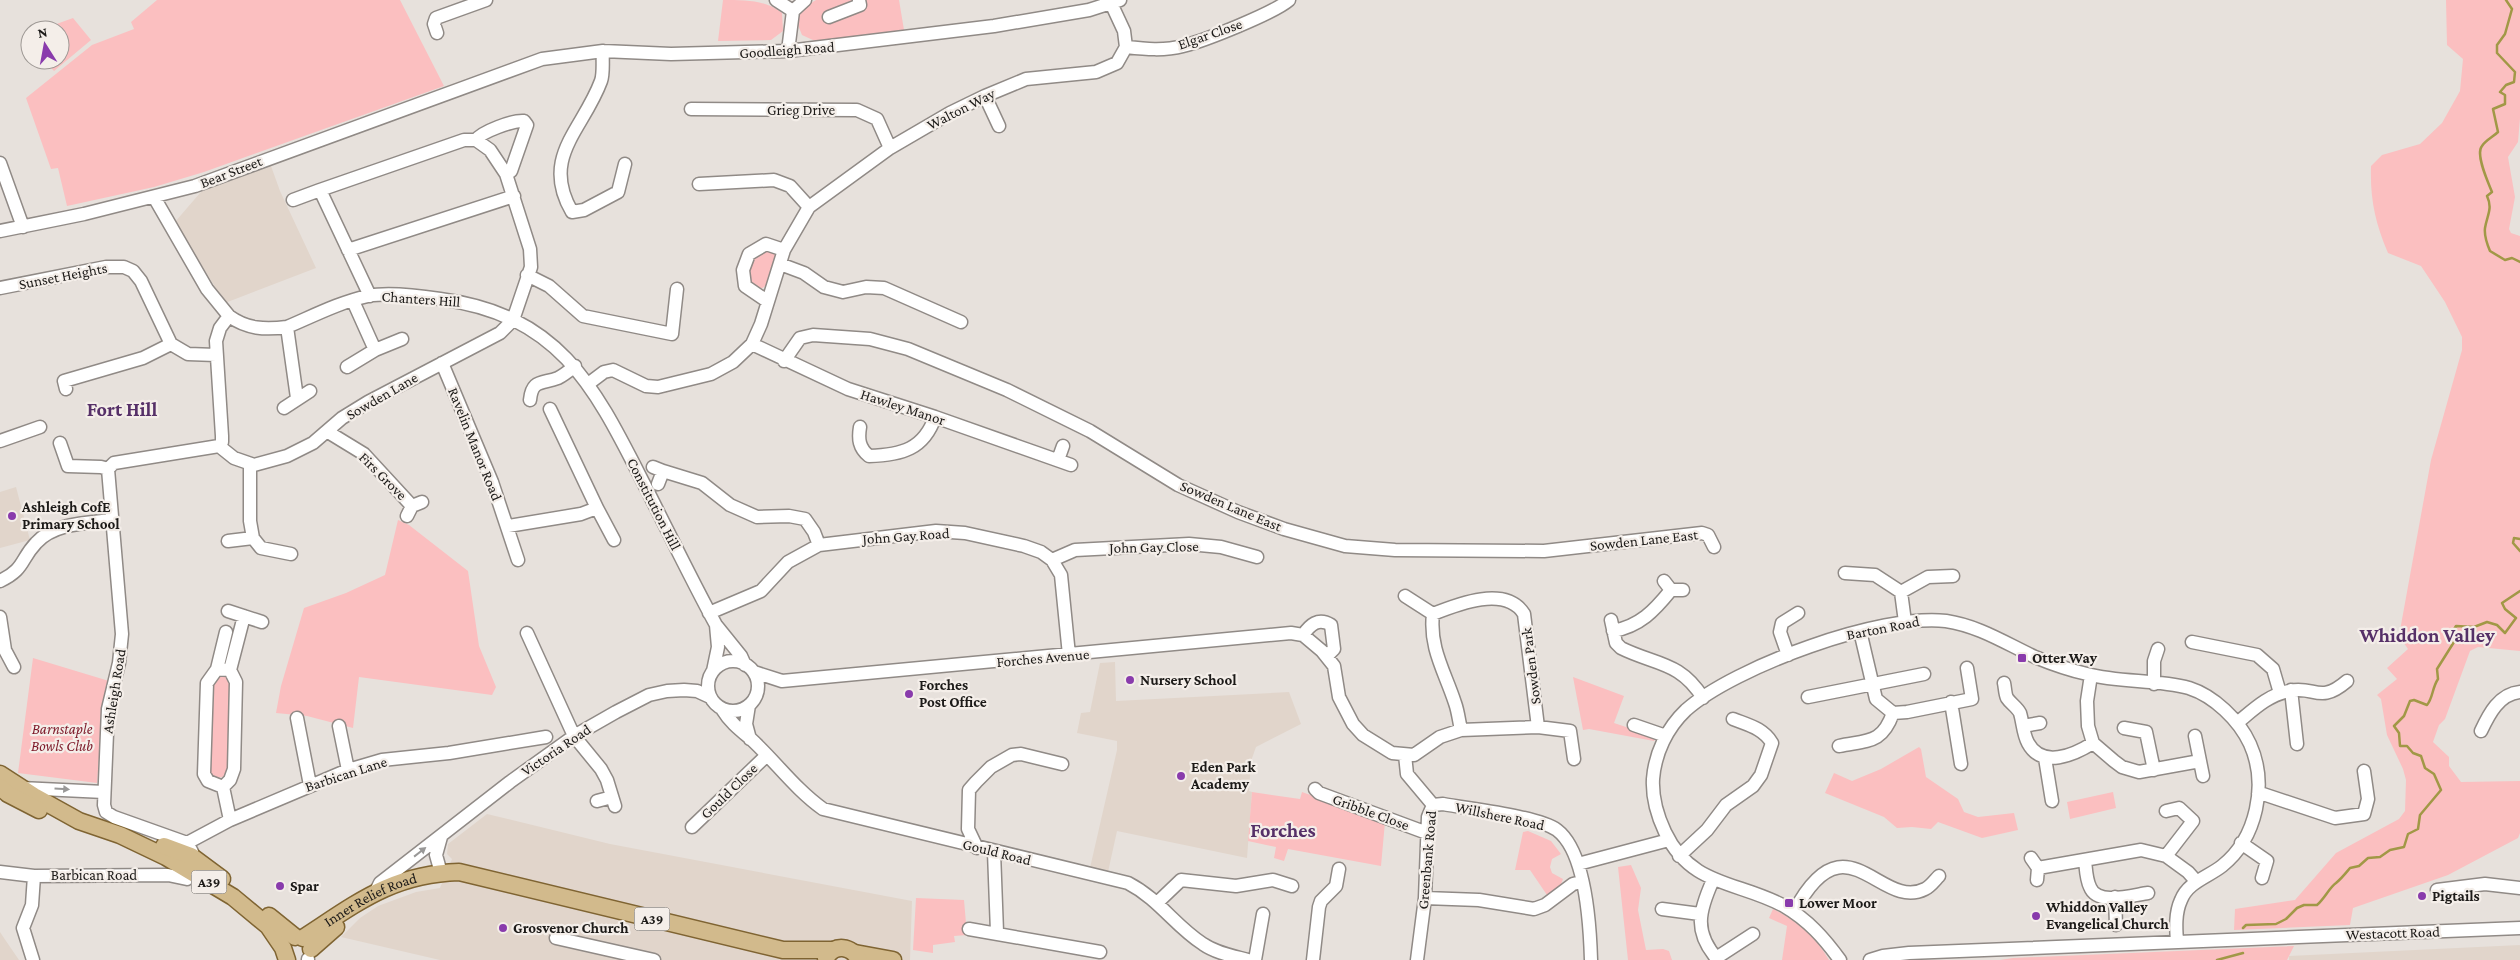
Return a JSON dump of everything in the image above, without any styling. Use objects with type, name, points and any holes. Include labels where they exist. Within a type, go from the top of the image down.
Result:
[{"type":"main road","name":"A39","points":[[0,774],[79,821]]},
{"type":"main road","name":"A39","points":[[0,787],[30,806],[52,815],[79,821],[120,835],[166,857],[233,897],[297,953]]},
{"type":"main road","name":"A39","points":[[120,835],[142,838],[189,850],[297,953]]},
{"type":"main road","name":"Inner Relief Road","points":[[297,953],[373,903],[396,892],[436,878]]},
{"type":"main road","name":"Inner Relief Road","points":[[297,953],[375,893],[396,882],[436,878],[520,888],[783,950]]},
{"type":"main road","points":[[829,955],[844,948],[857,957],[893,960]]},
{"type":"main road","name":"A39","points":[[783,950],[829,955]]},
{"type":"main road","name":"A39","points":[[783,950],[801,960]]},
{"type":"street","points":[[437,33],[434,24],[436,18],[486,0]]},
{"type":"street","points":[[776,0],[792,11]]},
{"type":"street","points":[[788,51],[792,11],[804,0]]},
{"type":"street","points":[[829,17],[860,5],[858,0]]},
{"type":"street","name":"Elgar Close","points":[[1126,47],[1152,50],[1184,46],[1244,23],[1289,0]]},
{"type":"street","points":[[1116,2],[1124,31],[1126,47]]},
{"type":"street","name":"Goodleigh Road","points":[[456,89],[542,59],[603,50],[671,54],[788,51],[994,26],[1089,10],[1116,2]]},
{"type":"street","name":"Walton Way","points":[[752,344],[761,324],[784,250],[809,208],[890,148],[950,113],[1026,79],[1106,69],[1117,63],[1126,47]]},
{"type":"street","points":[[603,50],[602,80],[562,156],[560,180],[564,198],[572,212],[584,210],[618,192],[625,164]]},
{"type":"street","name":"Bear Street","points":[[0,232],[195,186],[456,89]]},
{"type":"street","points":[[985,96],[999,126]]},
{"type":"street","name":"Grieg Drive","points":[[691,109],[857,110],[876,119],[890,148]]},
{"type":"street","points":[[476,140],[479,135],[494,129],[524,121],[527,125],[511,171],[506,174]]},
{"type":"street","points":[[292,200],[464,140],[476,140],[490,150],[506,174],[530,250],[531,267],[513,320],[544,338],[575,366],[588,384],[604,372],[613,370],[646,386],[658,387],[702,376],[733,362],[752,344]]},
{"type":"street","points":[[0,163],[23,228]]},
{"type":"street","points":[[699,184],[774,180],[790,186],[809,208]]},
{"type":"street","name":"Chanters Hill","points":[[320,190],[370,296]]},
{"type":"street","points":[[348,250],[514,196]]},
{"type":"street","points":[[60,443],[68,466],[108,469],[114,463],[218,446],[222,442],[216,336],[229,316],[207,289],[154,197]]},
{"type":"street","points":[[767,301],[745,286],[743,270],[749,254],[766,244],[784,250]]},
{"type":"street","points":[[780,264],[804,273],[824,287],[843,292],[866,286],[884,288],[962,322]]},
{"type":"street","name":"Sunset Heights","points":[[0,288],[106,267],[124,267],[133,271],[141,281],[171,344]]},
{"type":"street","points":[[527,276],[549,286],[583,316],[672,334],[677,289]]},
{"type":"street","name":"Chanters Hill","points":[[229,316],[241,323],[260,329],[287,326],[370,296],[421,296],[469,303],[513,320]]},
{"type":"street","points":[[352,301],[374,350]]},
{"type":"street","name":"Sowden Lane","points":[[250,464],[261,465],[304,448],[328,432],[351,411],[500,333],[513,320]]},
{"type":"street","points":[[287,326],[297,398]]},
{"type":"street","name":"Sowden Lane East","points":[[784,360],[800,338],[813,335],[870,340],[908,348],[1007,390],[1090,431],[1178,485],[1238,512],[1284,529],[1346,546],[1395,550],[1544,551],[1702,533],[1708,535],[1714,547]]},
{"type":"street","points":[[347,367],[374,350],[402,338]]},
{"type":"street","points":[[64,381],[143,358],[171,344],[188,354],[216,355]]},
{"type":"street","name":"Hawley Manor","points":[[752,344],[848,389],[936,417],[1072,465]]},
{"type":"street","name":"Ravelin Manor Road","points":[[442,363],[492,482],[518,560]]},
{"type":"street","points":[[530,400],[531,390],[535,384],[560,377],[575,366]]},
{"type":"street","name":"Constitution Hill","points":[[588,384],[605,409],[716,626],[750,668]]},
{"type":"street","points":[[284,408],[310,390]]},
{"type":"street","points":[[550,409],[614,540]]},
{"type":"street","points":[[860,427],[859,439],[863,450],[869,456],[881,456],[901,452],[921,442],[929,434],[936,417]]},
{"type":"street","points":[[0,441],[40,427]]},
{"type":"street","name":"Firs Grove","points":[[328,432],[364,454],[414,508]]},
{"type":"street","points":[[218,446],[234,458],[250,464],[250,521],[253,538],[261,548],[291,554]]},
{"type":"street","points":[[1058,460],[1063,446]]},
{"type":"street","name":"Ashleigh Road","points":[[108,469],[122,634],[119,664],[108,710],[104,805],[109,814],[189,850]]},
{"type":"street","points":[[658,484],[658,469],[702,483],[730,505],[757,517],[789,516],[805,520],[814,532],[819,545]]},
{"type":"street","points":[[508,526],[581,514],[597,508]]},
{"type":"street","points":[[0,581],[18,571],[33,547],[46,534],[64,527],[112,520]]},
{"type":"street","name":"John Gay Road","points":[[710,613],[761,592],[788,562],[819,545],[891,535],[936,531],[956,532],[996,538],[1024,546],[1041,552],[1052,560]]},
{"type":"street","points":[[228,541],[253,538]]},
{"type":"street","name":"John Gay Close","points":[[1052,560],[1075,550],[1189,544],[1221,547],[1256,557]]},
{"type":"street","points":[[1052,560],[1061,575],[1069,655]]},
{"type":"street","points":[[1845,573],[1875,575],[1900,592],[1905,622]]},
{"type":"street","points":[[1900,592],[1928,577],[1953,576]]},
{"type":"street","points":[[1672,587],[1651,614],[1637,624],[1612,626],[1616,643],[1621,648],[1679,670],[1690,679],[1703,698]]},
{"type":"street","points":[[1405,596],[1433,614],[1431,630],[1436,656],[1456,704],[1461,730]]},
{"type":"street","name":"Sowden Park","points":[[1433,614],[1472,599],[1512,603],[1520,607],[1526,624],[1538,727]]},
{"type":"street","points":[[228,611],[262,622]]},
{"type":"street","points":[[1788,655],[1780,632],[1782,623],[1798,613]]},
{"type":"street","points":[[223,787],[206,779],[203,767],[207,683],[224,669],[244,616]]},
{"type":"street","points":[[0,617],[5,650],[14,666]]},
{"type":"street","name":"Barton Road","points":[[1840,960],[1814,928],[1794,912],[1764,897],[1713,880],[1699,873],[1679,856],[1661,825],[1653,795],[1655,765],[1666,736],[1687,709],[1724,685],[1788,655],[1860,631],[1926,620],[1944,621],[1978,628],[2052,664],[2090,675],[2190,689],[2225,710],[2237,723],[2250,744],[2258,775],[2258,794],[2252,822],[2242,843],[2225,863],[2196,882],[2181,898],[2176,915],[2177,942]]},
{"type":"street","points":[[1328,656],[1334,649],[1331,625],[1319,622],[1310,625],[1303,635],[1328,656],[1334,666],[1339,697],[1353,724],[1377,745],[1392,753],[1405,755]]},
{"type":"street","name":"Constitution Hill","points":[[712,674],[718,647],[716,626]]},
{"type":"street","points":[[1860,631],[1876,699],[1893,713],[1972,699],[1966,668]]},
{"type":"street","points":[[223,787],[230,780],[234,769],[236,682],[224,669],[226,632]]},
{"type":"street","points":[[527,633],[574,736],[601,769],[614,801],[597,801]]},
{"type":"street","name":"Forches Avenue","points":[[757,693],[782,681],[1290,633],[1303,635]]},
{"type":"street","points":[[2192,642],[2257,655],[2273,669],[2286,692],[2297,744]]},
{"type":"street","points":[[2154,684],[2154,662],[2158,649]]},
{"type":"street","points":[[749,705],[735,711],[722,709],[710,697],[708,687],[712,674],[721,664],[730,662],[750,668],[758,684],[757,693],[749,705],[746,724],[750,739]]},
{"type":"street","name":"Forches Avenue","points":[[750,668],[782,681]]},
{"type":"street","name":"Victoria Road","points":[[684,690],[712,674]]},
{"type":"street","points":[[1808,696],[1924,674]]},
{"type":"street","points":[[2090,675],[2087,716],[2093,743],[2122,767],[2139,772],[2200,761]]},
{"type":"street","points":[[2237,723],[2266,700],[2286,692],[2324,694],[2337,689],[2347,681]]},
{"type":"street","points":[[2004,683],[2007,698],[2019,710],[2029,745],[2044,758],[2052,801]]},
{"type":"street","name":"Victoria Road","points":[[375,893],[380,883],[510,782],[574,736],[649,695],[684,690],[697,691],[710,697]]},
{"type":"street","points":[[2481,736],[2488,716],[2505,696],[2520,692]]},
{"type":"street","points":[[1952,702],[1961,764]]},
{"type":"street","name":"Gould Road","points":[[722,709],[730,723],[750,739],[809,799],[823,808],[977,848],[1128,882],[1158,902],[1204,945],[1227,955],[1248,960]]},
{"type":"street","points":[[1839,746],[1878,738],[1887,730],[1893,713]]},
{"type":"street","points":[[297,718],[310,785]]},
{"type":"street","points":[[1679,856],[1707,830],[1726,805],[1753,786],[1761,775],[1772,743],[1767,735],[1756,727],[1733,719]]},
{"type":"street","points":[[2023,726],[2040,723]]},
{"type":"street","points":[[1634,725],[1666,736]]},
{"type":"street","points":[[340,726],[348,770]]},
{"type":"street","name":"Sowden Park","points":[[1405,755],[1414,755],[1440,737],[1461,730],[1538,727],[1570,731],[1574,759]]},
{"type":"street","points":[[2124,728],[2146,732],[2154,770]]},
{"type":"street","points":[[2195,736],[2203,776]]},
{"type":"street","name":"Barbican Lane","points":[[189,850],[230,820],[348,770],[382,760],[449,753],[546,738]]},
{"type":"street","points":[[2044,758],[2064,756],[2093,743]]},
{"type":"street","points":[[977,848],[968,829],[969,790],[991,767],[1006,757],[1021,754],[1062,764]]},
{"type":"street","name":"Greenbank Road","points":[[1405,755],[1408,774],[1433,805],[1428,817],[1425,898],[1417,960]]},
{"type":"street","name":"Gould Close","points":[[692,827],[766,756]]},
{"type":"street","points":[[2258,794],[2335,818],[2364,814],[2368,799],[2364,771]]},
{"type":"street","points":[[223,787],[230,820]]},
{"type":"street","points":[[21,788],[104,792]]},
{"type":"street","name":"Gribble Close","points":[[1315,789],[1319,793],[1427,833]]},
{"type":"street","name":"Willshere Road","points":[[1433,805],[1442,804],[1536,821],[1556,829],[1568,841],[1578,864],[1586,906],[1590,960]]},
{"type":"street","points":[[2166,811],[2179,808],[2193,821],[2166,856]]},
{"type":"street","points":[[955,842],[968,829]]},
{"type":"street","points":[[436,878],[436,855],[441,837]]},
{"type":"street","points":[[1578,864],[1668,840]]},
{"type":"street","points":[[2242,843],[2267,861],[2262,878]]},
{"type":"street","points":[[2035,869],[2141,850],[2166,856],[2188,872],[2196,882]]},
{"type":"street","points":[[994,852],[996,932]]},
{"type":"street","points":[[2085,860],[2091,890],[2099,896],[2115,897],[2148,893]]},
{"type":"street","points":[[1794,912],[1814,881],[1833,869],[1852,868],[1895,889],[1910,892],[1926,889],[1939,876]]},
{"type":"street","points":[[1313,960],[1322,937],[1319,908],[1321,901],[1336,886],[1339,869]]},
{"type":"street","name":"Barbican Road","points":[[0,872],[34,876],[168,875],[187,879]]},
{"type":"street","points":[[33,960],[24,928],[32,905],[34,876]]},
{"type":"street","points":[[1158,902],[1181,880],[1236,886],[1273,880],[1292,886]]},
{"type":"street","points":[[1713,880],[1700,914],[1700,927],[1703,940],[1717,959],[1753,934]]},
{"type":"street","points":[[1425,898],[1479,900],[1534,909],[1545,905],[1573,884],[1581,882]]},
{"type":"street","points":[[2437,890],[2485,884],[2520,888]]},
{"type":"street","points":[[2115,897],[2116,925]]},
{"type":"street","points":[[1662,908],[1700,914]]},
{"type":"street","points":[[1255,960],[1263,914]]},
{"type":"street","points":[[968,928],[1100,952]]},
{"type":"street","name":"Westacott Road","points":[[1870,960],[1883,956],[1909,953],[2520,928]]},
{"type":"street","points":[[556,938],[654,960]]},
{"type":"shaded area","points":[[271,166],[280,191],[316,268],[225,303],[175,222],[206,186]]},
{"type":"shaded area","name":"Ashleigh CofE Primary School","points":[[16,487],[30,540],[0,548],[0,492]]},
{"type":"shaded area","name":"Eden Park Academy","points":[[1115,662],[1116,701],[1289,692],[1301,724],[1256,747],[1251,761],[1249,791],[1252,792],[1247,858],[1117,831],[1108,872],[1090,868],[1117,750],[1117,741],[1077,733],[1081,713],[1090,712],[1100,663]]},
{"type":"shaded area","points":[[487,814],[610,844],[912,901],[910,960],[440,960],[341,937],[360,918],[378,906],[416,892],[440,888],[452,859],[447,854],[448,844]]},
{"type":"shaded area","points":[[0,932],[6,941],[19,960],[0,960]]},
{"type":"shaded area","points":[[2520,945],[2520,960],[2289,960],[2289,956]]},
{"type":"green space","points":[[157,0],[400,0],[444,86],[204,172],[154,187],[67,206],[58,168],[51,169],[26,98],[61,70],[70,70],[70,63],[92,45],[134,29],[131,22]]},
{"type":"green space","points":[[723,0],[740,0],[769,5],[782,13],[783,31],[771,40],[718,41]]},
{"type":"green space","points":[[816,0],[899,0],[904,30],[815,41],[802,35],[796,20],[801,9]]},
{"type":"green space","points":[[2446,0],[2520,0],[2520,118],[2518,142],[2508,157],[2515,197],[2509,229],[2511,233],[2520,236],[2520,651],[2478,647],[2470,651],[2445,719],[2439,725],[2433,742],[2449,757],[2449,766],[2461,782],[2520,781],[2520,833],[2518,838],[2448,875],[2353,908],[2350,925],[2234,930],[2235,909],[2295,900],[2336,853],[2399,819],[2405,811],[2406,780],[2403,769],[2387,735],[2381,699],[2377,695],[2397,679],[2387,668],[2408,649],[2399,636],[2431,460],[2462,350],[2462,337],[2445,302],[2421,266],[2388,253],[2374,210],[2371,189],[2371,166],[2382,155],[2420,144],[2442,123],[2460,91],[2463,59],[2447,45]]},
{"type":"green space","points":[[73,18],[91,40],[70,58],[70,20],[68,20]]},
{"type":"green space","points":[[761,248],[776,253],[776,256],[767,285],[759,290],[753,289],[748,272],[750,262]]},
{"type":"green space","points":[[398,520],[409,525],[468,571],[479,646],[496,687],[492,695],[359,677],[353,728],[307,716],[276,713],[281,686],[304,608],[346,593],[385,575]]},
{"type":"green space","name":"Barnstaple Bowls Club","points":[[33,658],[109,681],[102,720],[97,783],[18,773]]},
{"type":"green space","points":[[221,675],[231,677],[231,759],[226,776],[213,779],[208,770],[211,686]]},
{"type":"green space","points":[[1573,677],[1624,696],[1614,723],[1656,737],[1654,741],[1589,729],[1583,730]]},
{"type":"green space","points":[[1919,747],[1926,777],[1958,799],[1964,812],[1978,817],[2014,813],[2018,830],[1982,838],[1938,822],[1931,829],[1897,828],[1884,817],[1825,793],[1834,773],[1852,781],[1881,769]]},
{"type":"green space","points":[[1252,792],[1300,799],[1302,792],[1385,822],[1381,866],[1288,849],[1284,861],[1274,858],[1276,847],[1248,841]]},
{"type":"green space","points":[[2113,792],[2116,808],[2070,819],[2067,802]]},
{"type":"green space","points":[[1528,831],[1551,841],[1561,854],[1552,859],[1550,867],[1552,873],[1563,879],[1560,887],[1547,895],[1530,870],[1515,870],[1523,832]]},
{"type":"green space","points":[[1631,865],[1641,888],[1638,910],[1646,950],[1663,949],[1669,951],[1672,960],[1628,960],[1618,867]]},
{"type":"green space","points":[[916,898],[964,900],[967,935],[954,936],[955,942],[933,945],[933,953],[913,950]]},
{"type":"green space","points":[[1773,909],[1805,930],[1829,960],[1782,960],[1787,926],[1769,918]]},
{"type":"green space","points":[[2294,946],[2287,960],[2000,960],[2013,958]]},
{"type":"waterway","points":[[2506,0],[2512,9],[2505,34],[2497,45],[2497,53],[2515,72],[2514,82],[2506,85],[2500,92],[2505,95],[2505,104],[2493,109],[2498,132],[2482,146],[2480,155],[2492,192],[2487,196],[2490,208],[2485,237],[2488,246],[2490,251],[2505,260],[2512,258],[2520,262]]},
{"type":"waterway","points":[[2520,539],[2514,538],[2513,543],[2520,551]]},
{"type":"waterway","points":[[2243,928],[2246,925],[2276,924],[2286,919],[2297,908],[2304,905],[2317,905],[2350,868],[2359,866],[2368,858],[2380,857],[2390,850],[2404,847],[2408,834],[2418,829],[2420,815],[2441,790],[2434,774],[2425,768],[2421,756],[2413,753],[2407,746],[2400,746],[2399,733],[2394,726],[2404,716],[2410,701],[2414,700],[2427,705],[2429,702],[2438,679],[2437,669],[2454,642],[2453,631],[2456,626],[2474,627],[2487,622],[2497,625],[2505,633],[2516,618],[2505,609],[2502,603],[2520,591]]},
{"type":"waterway","points":[[2217,960],[2243,953]]},
{"type":"place","name":"Ashleigh CofE Primary School","points":[[12,516]]},
{"type":"place","name":"Otter Way","points":[[2022,658]]},
{"type":"place","name":"Nursery School","points":[[1130,680]]},
{"type":"place","name":"Forches Post Office","points":[[909,694]]},
{"type":"place","name":"Eden Park Academy","points":[[1181,776]]},
{"type":"place","name":"Spar","points":[[280,886]]},
{"type":"place","name":"Pigtails","points":[[2422,896]]},
{"type":"place","name":"Lower Moor","points":[[1789,903]]},
{"type":"place","name":"Whiddon Valley Evangelical Church","points":[[2036,916]]},
{"type":"place","name":"Grosvenor Church","points":[[503,928]]},
{"type":"district","name":"Fort Hill","points":[[122,409]]},
{"type":"district","name":"Whiddon Valley","points":[[2427,635]]},
{"type":"district","name":"Forches","points":[[1283,830]]}]
